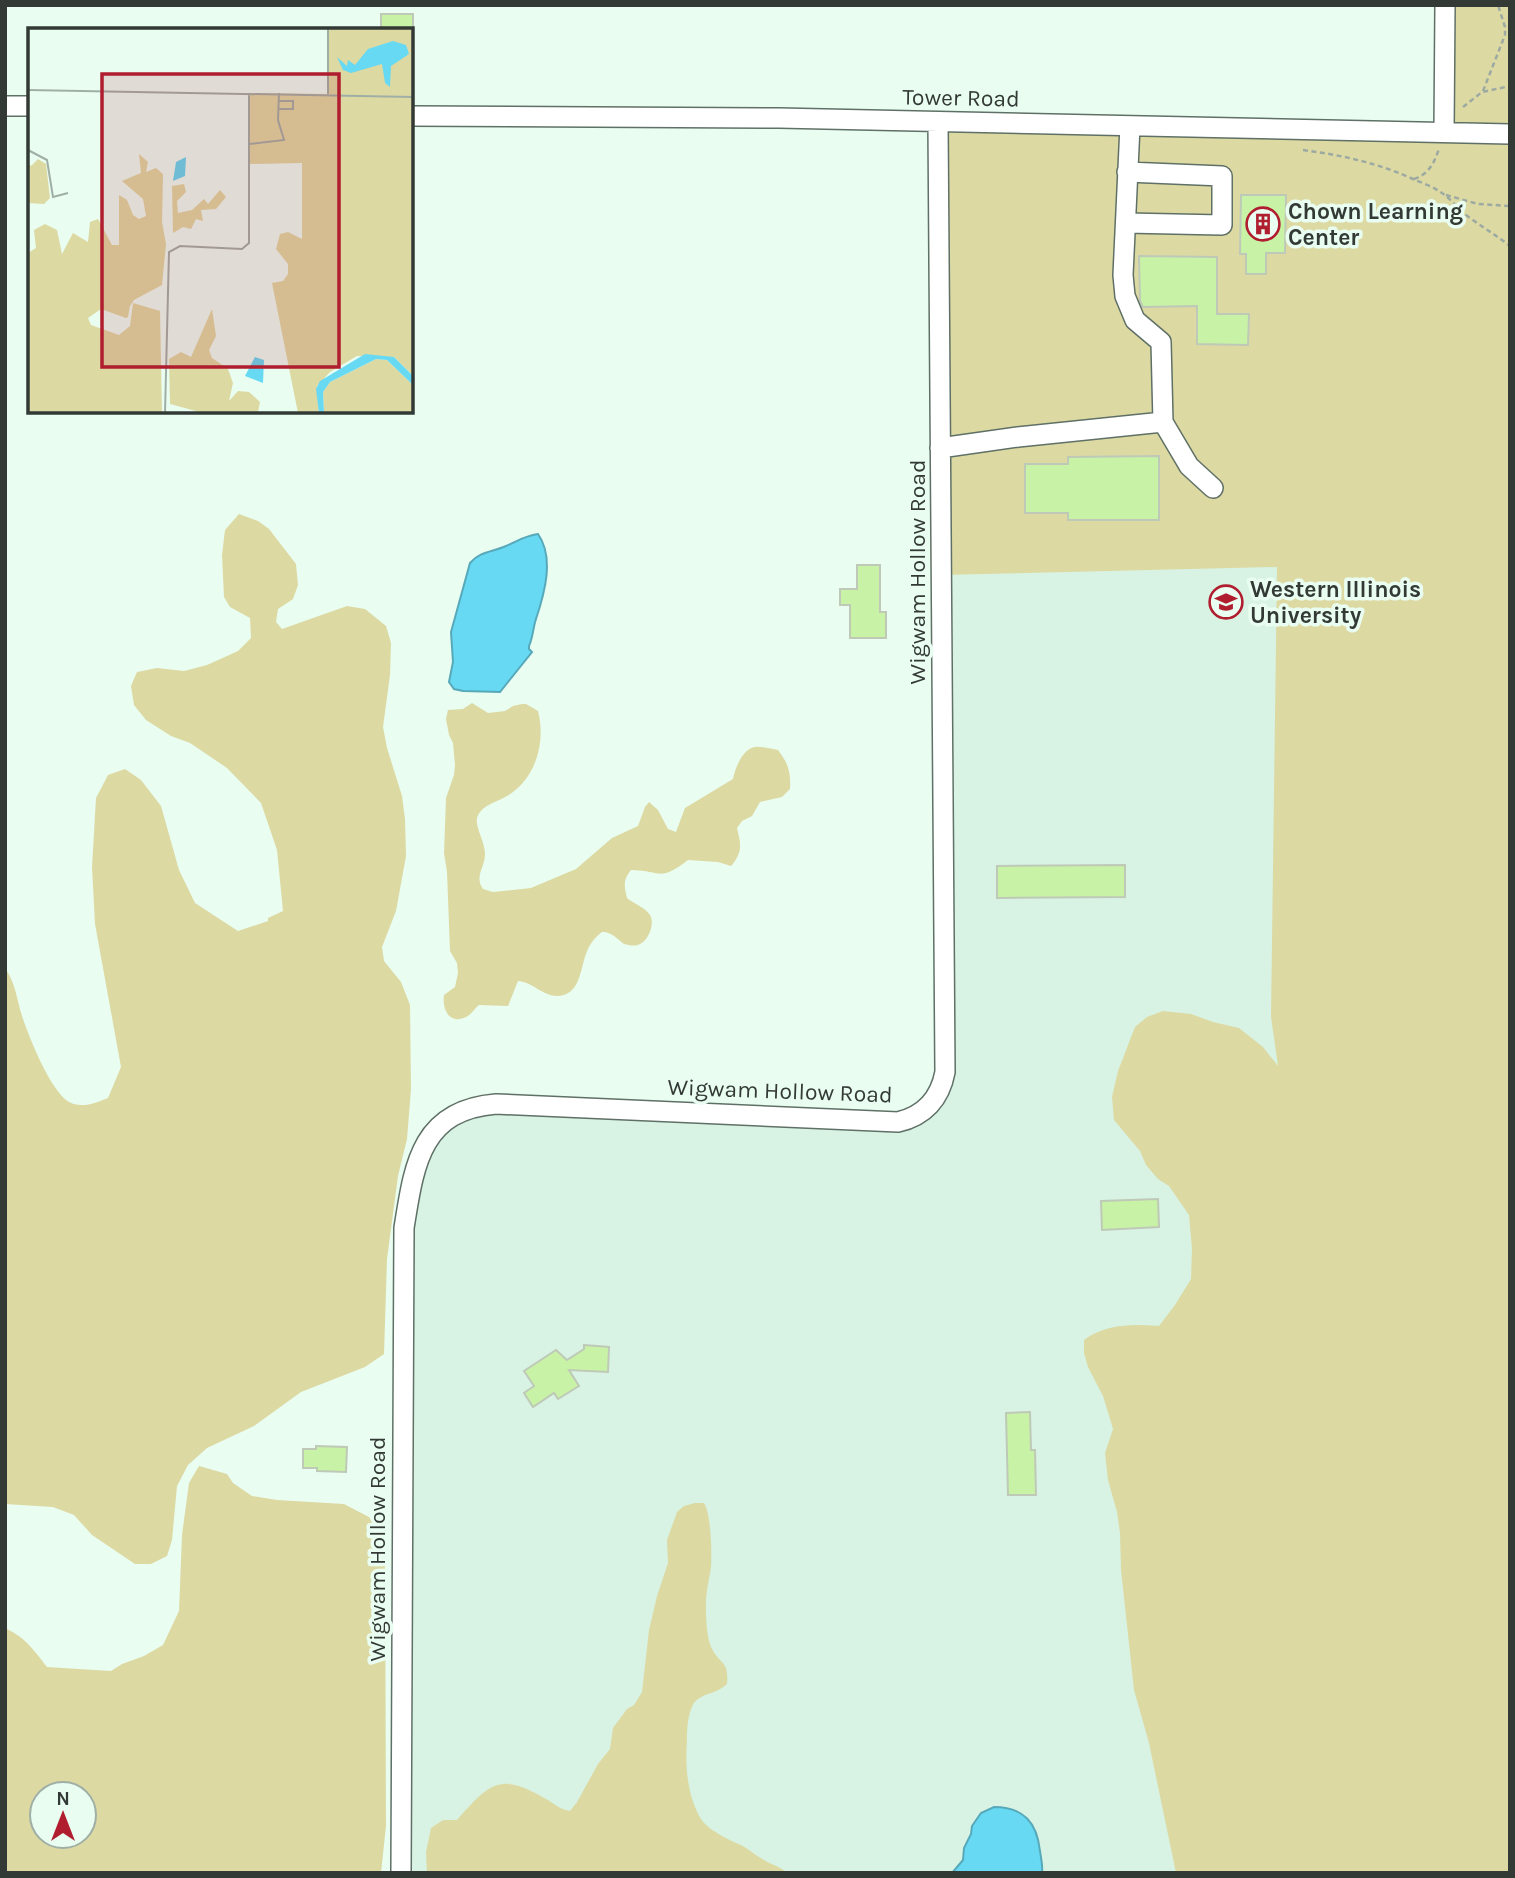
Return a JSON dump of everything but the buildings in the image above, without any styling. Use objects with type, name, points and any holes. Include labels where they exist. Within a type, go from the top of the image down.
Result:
[{"type":"street","points":[[1444,132],[1445,5]]},
{"type":"street","points":[[5,106],[28,106]]},
{"type":"street","name":"Tower Road","points":[[413,116],[779,118],[1510,134]]},
{"type":"street","name":"Wigwam Hollow Road","points":[[401,1873],[404,1228],[409,1197],[428,1138],[438,1126],[465,1110],[496,1104],[898,1122],[923,1111],[937,1096],[943,1084],[938,122]]},
{"type":"street","points":[[1130,126],[1123,275],[1125,296],[1135,320],[1161,342],[1163,422],[1189,466],[1213,488]]},
{"type":"street","points":[[1126,223],[1222,225],[1222,176],[1128,172]]},
{"type":"street","points":[[940,448],[1163,422]]},
{"type":"path","points":[[1482,92],[1505,35],[1498,5]]},
{"type":"path","points":[[1414,179],[1429,171],[1444,132],[1465,105],[1482,92],[1510,86]]},
{"type":"path","points":[[1303,150],[1351,158],[1382,167],[1459,200],[1510,206]]},
{"type":"path","points":[[1443,193],[1462,212],[1510,246]]},
{"type":"shaded area","points":[[1445,5],[1510,5],[1510,1873],[1176,1873],[1149,1743],[1134,1690],[1121,1570],[1120,1533],[1105,1453],[1113,1429],[1103,1396],[1088,1367],[1084,1340],[1101,1331],[1120,1326],[1159,1326],[1191,1279],[1189,1215],[1169,1186],[1158,1179],[1146,1165],[1140,1151],[1114,1120],[1112,1097],[1118,1071],[1135,1027],[1147,1017],[1163,1011],[1191,1014],[1239,1028],[1263,1047],[1278,1066],[1271,1017],[1277,567],[941,575],[938,122],[1444,132]]},
{"type":"shaded area","name":"Western Illinois University","points":[[1510,5],[1510,1873],[401,1873],[404,1228],[417,1167],[465,1110],[898,1122],[937,1096],[938,122],[1444,132]]},
{"type":"shaded area","points":[[239,514],[258,521],[269,529],[296,564],[298,585],[293,599],[278,609],[276,622],[282,629],[347,606],[365,609],[386,626],[391,643],[383,727],[402,796],[406,856],[396,911],[382,947],[384,961],[401,982],[410,1005],[411,1089],[407,1139],[398,1176],[387,1259],[384,1354],[365,1367],[301,1392],[254,1426],[207,1448],[188,1465],[177,1486],[172,1540],[167,1556],[151,1564],[135,1564],[92,1535],[74,1515],[53,1507],[5,1504],[5,968],[14,986],[31,1039],[56,1089],[71,1103],[81,1105],[108,1098],[121,1067],[95,924],[92,867],[96,798],[108,775],[125,769],[141,780],[161,806],[179,870],[195,903],[238,931],[268,921],[268,918],[283,911],[277,850],[261,803],[227,768],[190,743],[171,736],[146,720],[134,705],[131,686],[137,672],[157,668],[184,671],[207,665],[238,651],[251,638],[250,618],[230,607],[224,597],[222,555],[225,530]]},
{"type":"shaded area","points":[[472,703],[488,713],[526,704],[538,711],[540,723],[539,747],[532,770],[517,789],[486,807],[477,818],[485,854],[480,880],[483,889],[493,892],[531,888],[576,869],[612,838],[638,826],[649,802],[658,810],[668,829],[676,832],[685,808],[733,779],[746,751],[755,747],[778,750],[788,768],[790,789],[782,797],[760,802],[752,816],[742,821],[737,828],[739,852],[731,866],[718,862],[688,860],[661,874],[631,870],[625,883],[627,898],[645,910],[652,922],[643,942],[636,945],[624,944],[611,934],[602,932],[594,939],[586,954],[578,981],[565,995],[552,995],[518,981],[508,1006],[479,1005],[468,1016],[455,1019],[448,1014],[444,1000],[444,995],[455,987],[458,973],[457,963],[450,951],[444,853],[446,798],[455,765],[453,743],[446,719],[448,710],[463,709]]},
{"type":"shaded area","points":[[199,1466],[227,1474],[233,1483],[252,1496],[344,1504],[369,1517],[385,1539],[386,1826],[381,1873],[5,1873],[5,1628],[24,1640],[47,1667],[111,1671],[144,1656],[163,1645],[179,1611],[182,1535],[189,1483]]},
{"type":"shaded area","points":[[704,1503],[710,1524],[711,1567],[706,1604],[707,1624],[711,1647],[727,1670],[727,1684],[698,1699],[690,1712],[686,1760],[690,1790],[696,1810],[709,1827],[787,1873],[427,1873],[426,1852],[431,1828],[443,1820],[457,1820],[487,1790],[506,1784],[517,1785],[570,1811],[577,1802],[598,1764],[610,1749],[613,1728],[642,1692],[649,1630],[668,1563],[667,1540],[677,1512],[684,1506]]},
{"type":"water","points":[[538,534],[546,554],[547,565],[542,599],[529,646],[532,652],[500,692],[454,689],[449,682],[453,662],[451,632],[470,563],[482,554]]},
{"type":"water","points":[[994,1807],[1013,1810],[1032,1825],[1038,1841],[1042,1873],[952,1873],[963,1860],[964,1848],[972,1826],[981,1813]]},
{"type":"place","name":"Chown Learning Center","points":[[1263,224]]},
{"type":"place","name":"Western Illinois University","points":[[1226,602]]}]
